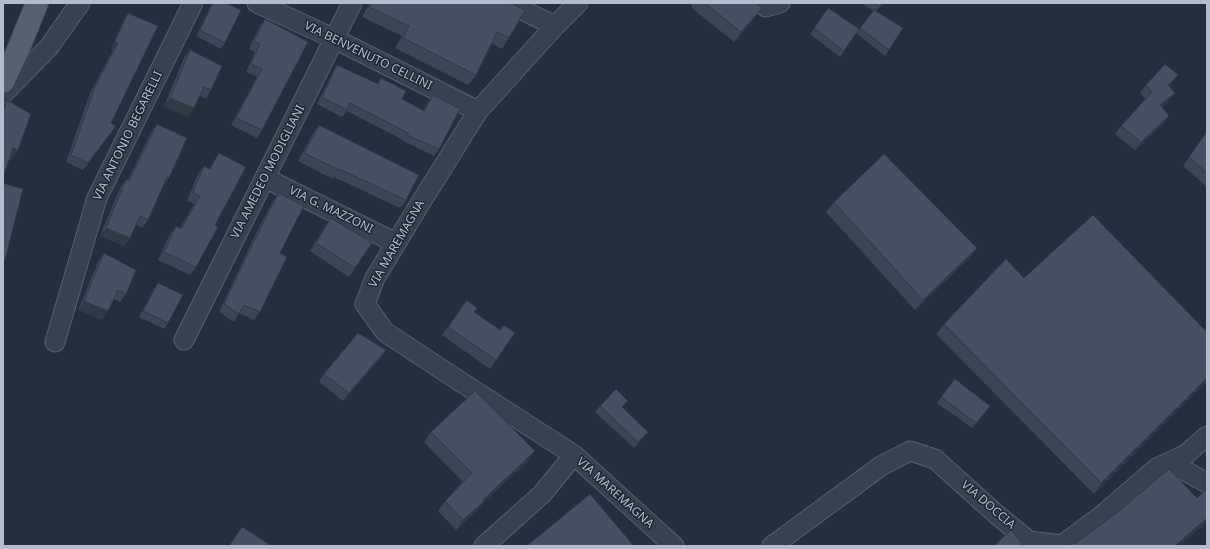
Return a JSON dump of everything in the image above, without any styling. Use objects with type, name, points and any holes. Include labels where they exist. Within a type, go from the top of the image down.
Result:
[{"type":"main road","points":[[3,82],[37,3]]},
{"type":"street","points":[[3,94],[49,47],[80,3]]},
{"type":"street","name":"VIA ANTONIO BEGARELLI","points":[[55,342],[97,198],[193,3]]},
{"type":"street","name":"VIA BENVENUTO CELLINI","points":[[257,3],[335,39],[478,111]]},
{"type":"street","name":"VIA AMEDEO MODIGLIANI","points":[[184,340],[352,3]]},
{"type":"street","points":[[508,3],[555,26]]},
{"type":"street","name":"VIA MAREMAGNA","points":[[578,3],[555,26],[478,111],[375,278],[365,304],[385,332],[574,455],[674,546]]},
{"type":"street","points":[[762,3],[766,7],[780,3]]},
{"type":"street","name":"VIA G. MAZZONI","points":[[265,178],[396,243]]},
{"type":"street","name":"VIA DOCCIA","points":[[772,546],[881,466],[910,451],[935,459],[996,514],[1029,541],[1062,545],[1100,517],[1158,467],[1185,455],[1207,436]]},
{"type":"street","name":"VIA MAREMAGNA","points":[[484,546],[542,494],[574,455]]},
{"type":"street","points":[[1158,467],[1180,468],[1207,483]]},
{"type":"building","points":[[213,3],[226,3],[241,10],[225,43],[200,30]]},
{"type":"building","points":[[372,3],[510,3],[525,10],[509,38],[497,32],[476,75],[403,38],[409,26],[369,7]]},
{"type":"building","points":[[705,3],[756,3],[762,8],[741,32]]},
{"type":"building","points":[[874,3],[882,3],[880,7]]},
{"type":"building","points":[[828,8],[859,29],[844,51],[814,28]]},
{"type":"building","points":[[874,10],[903,28],[889,50],[860,28]]},
{"type":"building","points":[[128,13],[158,26],[111,123],[116,126],[88,163],[71,155],[95,87],[118,43],[115,42]]},
{"type":"building","points":[[265,19],[308,42],[262,130],[236,118],[262,69],[251,64],[260,44],[254,41]]},
{"type":"building","points":[[190,50],[222,66],[211,90],[204,87],[194,108],[170,98]]},
{"type":"building","points":[[1165,64],[1178,75],[1168,85],[1175,93],[1160,105],[1169,116],[1141,142],[1121,126],[1152,92],[1146,85]]},
{"type":"building","points":[[337,65],[378,84],[381,78],[406,91],[402,99],[424,111],[433,95],[460,109],[439,149],[407,135],[408,133],[350,103],[347,110],[322,97]]},
{"type":"building","points":[[7,100],[31,114],[18,150],[13,148],[3,177],[3,111]]},
{"type":"building","points":[[157,124],[187,138],[169,178],[167,177],[148,220],[140,216],[130,238],[106,228],[126,179],[129,181]]},
{"type":"building","points":[[319,125],[419,175],[406,200],[304,153]]},
{"type":"building","points":[[1206,133],[1207,134],[1207,173],[1189,157]]},
{"type":"building","points":[[219,153],[246,167],[215,225],[218,227],[196,267],[164,252],[176,226],[181,229],[200,196],[193,192],[204,166],[210,169]]},
{"type":"building","points":[[884,154],[977,248],[923,300],[834,202]]},
{"type":"building","points":[[3,183],[23,189],[5,260],[3,259]]},
{"type":"building","points":[[279,193],[304,206],[280,253],[287,257],[260,312],[244,305],[239,314],[224,304]]},
{"type":"building","points":[[1093,215],[1207,332],[1207,378],[1101,483],[944,324],[1006,259],[1024,278]]},
{"type":"building","points":[[331,218],[372,243],[355,268],[316,243]]},
{"type":"building","points":[[104,253],[136,270],[126,294],[118,290],[108,311],[84,301]]},
{"type":"building","points":[[158,283],[183,295],[168,323],[143,311]]},
{"type":"building","points":[[467,300],[477,308],[474,312],[500,330],[504,325],[515,333],[496,360],[448,327]]},
{"type":"building","points":[[358,333],[386,350],[349,393],[324,374]]},
{"type":"building","points":[[955,379],[990,406],[976,423],[941,397]]},
{"type":"building","points":[[616,389],[628,401],[622,407],[648,432],[638,442],[600,406]]},
{"type":"building","points":[[475,391],[535,451],[463,520],[445,501],[472,473],[431,432]]},
{"type":"building","points":[[1169,469],[1197,498],[1207,489],[1207,518],[1175,546],[1067,546],[1076,543],[1114,515]]},
{"type":"building","points":[[590,494],[634,546],[528,545]]},
{"type":"building","points":[[242,527],[272,546],[229,546]]},
{"type":"building","points":[[1011,530],[1024,546],[994,546]]}]
